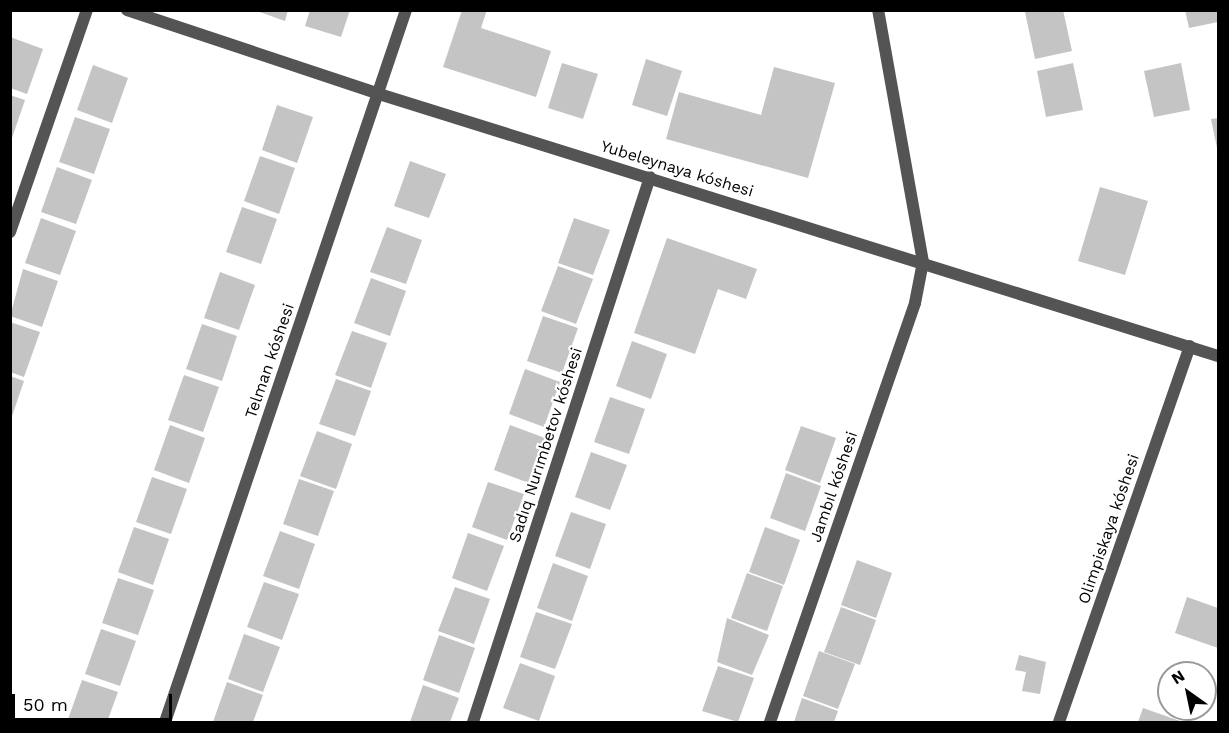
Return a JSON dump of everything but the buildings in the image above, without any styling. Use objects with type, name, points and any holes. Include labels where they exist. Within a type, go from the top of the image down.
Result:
[{"type":"street","points":[[10,232],[87,10]]},
{"type":"street","name":"Yubeleynaya kóshesi","points":[[128,10],[379,94],[1218,356]]},
{"type":"street","name":"Telman kóshesi","points":[[165,723],[406,10]]},
{"type":"street","points":[[879,10],[923,262]]},
{"type":"street","name":"Sadıq Nurımbetov kóshesi","points":[[473,723],[650,177]]},
{"type":"street","name":"Jambıl kóshesi","points":[[770,723],[915,303],[923,262]]},
{"type":"street","name":"Olimpiskaya kóshesi","points":[[1059,723],[1190,346]]}]
